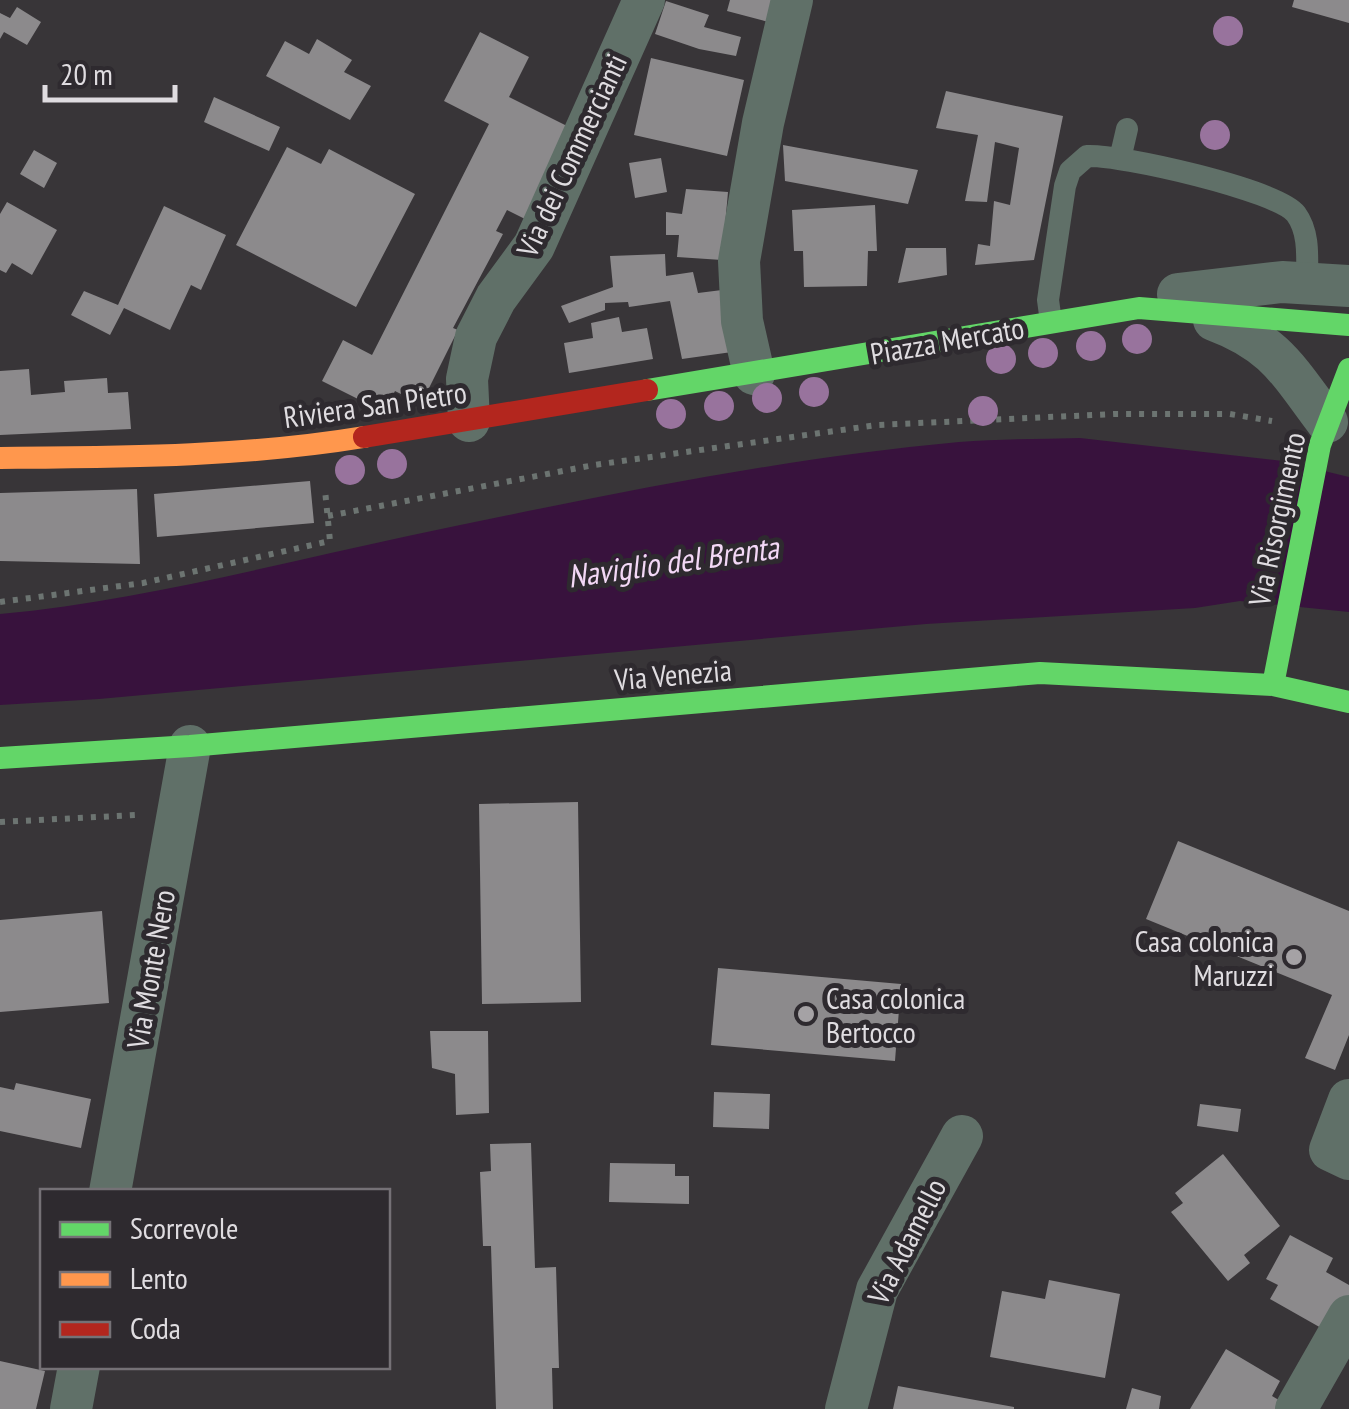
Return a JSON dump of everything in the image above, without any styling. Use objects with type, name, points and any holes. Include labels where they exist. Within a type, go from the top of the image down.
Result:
[{"type":"street","name":"Via dei Commercianti","points":[[469,421],[467,379],[476,337],[496,298],[534,246],[644,0]]},
{"type":"street","points":[[754,374],[738,291],[739,261],[763,122],[792,0]]},
{"type":"street","name":"Piazza Mercato","points":[[754,374],[1139,308],[1192,290],[1307,282],[1349,286]]},
{"type":"street","name":"Piazza Mercato","points":[[1139,308],[1349,325]]},
{"type":"street","name":"Piazza Mercato","points":[[1139,308],[1212,319],[1260,341],[1276,356],[1312,430]]},
{"type":"street","name":"Via Risorgimento","points":[[1273,685],[1312,430],[1349,368]]},
{"type":"street","name":"Riviera San Pietro","points":[[0,458],[171,456],[321,444],[754,374]]},
{"type":"street","name":"Via Venezia","points":[[0,758],[190,746],[1040,673],[1273,685],[1349,702]]},
{"type":"street","name":"Via Monte Nero","points":[[111,1189],[190,746]]},
{"type":"street","points":[[1349,1100],[1330,1150],[1349,1159]]},
{"type":"street","name":"Via Adamello","points":[[846,1409],[877,1290],[962,1136]]},
{"type":"street","points":[[1296,1409],[1349,1316]]},
{"type":"street","points":[[71,1409],[78,1369]]},
{"type":"lane","points":[[1120,159],[1127,129]]},
{"type":"lane","points":[[1051,322],[1048,300],[1065,186],[1070,171],[1087,156],[1120,159],[1208,179],[1285,204],[1296,214],[1305,233],[1307,282]]},
{"type":"path","points":[[328,516],[594,464],[877,425],[1115,414],[1230,414],[1312,430]]},
{"type":"path","points":[[0,602],[143,582],[330,542],[321,444]]},
{"type":"water","name":"Naviglio del Brenta","points":[[1080,438],[1283,461],[1349,477],[1349,612],[1240,601],[1195,608],[926,624],[0,705],[0,614],[154,591],[545,508],[751,469],[959,442]]},
{"type":"building","points":[[730,0],[782,0],[776,24],[727,11]]},
{"type":"building","points":[[1294,0],[1349,0],[1349,23],[1292,7]]},
{"type":"building","points":[[666,1],[709,15],[704,27],[741,37],[736,56],[655,34]]},
{"type":"building","points":[[17,7],[41,22],[27,45],[4,32],[0,39],[0,13],[10,18]]},
{"type":"building","points":[[480,32],[529,57],[509,97],[581,133],[535,224],[507,210],[496,231],[503,234],[453,328],[458,330],[421,404],[395,391],[384,412],[322,381],[343,340],[372,355],[489,124],[444,101]]},
{"type":"building","points":[[317,39],[352,60],[344,72],[371,86],[350,120],[266,76],[285,41],[309,54]]},
{"type":"building","points":[[651,58],[744,80],[727,156],[634,135]]},
{"type":"building","points":[[946,91],[1063,116],[1034,260],[975,265],[978,244],[990,246],[994,201],[1010,205],[1019,148],[995,142],[987,202],[965,201],[978,135],[936,128]]},
{"type":"building","points":[[214,97],[280,127],[269,151],[204,122]]},
{"type":"building","points":[[783,145],[918,170],[908,204],[785,181]]},
{"type":"building","points":[[287,147],[321,164],[329,149],[415,194],[356,307],[236,245]]},
{"type":"building","points":[[34,150],[57,163],[44,188],[20,174]]},
{"type":"building","points":[[661,158],[667,192],[635,198],[629,163]]},
{"type":"building","points":[[686,189],[728,192],[722,260],[677,257],[679,235],[666,235],[666,212],[682,214]]},
{"type":"building","points":[[7,202],[57,230],[32,275],[12,263],[6,273],[0,270],[0,214]]},
{"type":"building","points":[[875,205],[877,251],[868,251],[867,286],[804,287],[803,251],[794,251],[792,210]]},
{"type":"building","points":[[164,206],[226,235],[201,290],[191,285],[170,330],[124,308],[110,335],[71,315],[84,291],[118,305]]},
{"type":"building","points":[[906,248],[946,248],[947,275],[898,283]]},
{"type":"building","points":[[665,254],[666,276],[693,272],[698,293],[722,290],[732,352],[682,359],[670,301],[629,307],[628,302],[605,303],[605,310],[569,323],[561,306],[613,287],[610,256]]},
{"type":"building","points":[[619,317],[622,332],[647,328],[653,359],[569,373],[564,343],[593,338],[591,323]]},
{"type":"building","points":[[29,369],[31,395],[65,392],[64,381],[107,378],[108,393],[128,392],[131,429],[0,435],[0,371]]},
{"type":"building","points":[[310,481],[314,523],[157,537],[154,494]]},
{"type":"building","points":[[137,489],[140,564],[0,561],[0,493]]},
{"type":"building","points":[[578,802],[581,1002],[482,1004],[479,804]]},
{"type":"building","name":"Casa colonica Maruzzi","points":[[1178,841],[1349,911],[1349,1035],[1335,1070],[1305,1058],[1332,995],[1146,919]]},
{"type":"building","points":[[102,911],[109,1003],[0,1012],[0,920]]},
{"type":"building","name":"Casa colonica Bertocco","points":[[718,968],[901,984],[895,1061],[711,1045]]},
{"type":"building","points":[[430,1031],[488,1031],[489,1113],[456,1115],[455,1074],[432,1068]]},
{"type":"building","points":[[16,1083],[91,1099],[81,1148],[0,1131],[0,1087],[14,1090]]},
{"type":"building","points":[[714,1092],[770,1094],[769,1129],[713,1127]]},
{"type":"building","points":[[1200,1104],[1241,1109],[1238,1132],[1197,1126]]},
{"type":"building","points":[[531,1143],[535,1268],[556,1267],[559,1368],[552,1368],[553,1409],[496,1409],[491,1246],[483,1246],[480,1172],[491,1171],[490,1144]]},
{"type":"building","points":[[1223,1154],[1280,1226],[1244,1255],[1250,1263],[1228,1281],[1171,1212],[1183,1203],[1175,1193]]},
{"type":"building","points":[[610,1163],[675,1164],[675,1176],[689,1176],[689,1204],[609,1202]]},
{"type":"building","points":[[1290,1235],[1333,1258],[1326,1272],[1349,1285],[1349,1298],[1330,1333],[1270,1299],[1278,1285],[1266,1279]]},
{"type":"building","points":[[1049,1280],[1120,1294],[1105,1378],[990,1357],[1002,1291],[1045,1299]]},
{"type":"building","points":[[1226,1349],[1280,1381],[1272,1396],[1294,1409],[1190,1409]]},
{"type":"building","points":[[0,1361],[45,1371],[36,1409],[0,1409]]},
{"type":"building","points":[[898,1386],[1014,1407],[1014,1409],[893,1409]]},
{"type":"building","points":[[1132,1388],[1161,1396],[1159,1409],[1126,1409]]},
{"type":"traffic: fast","points":[[647,390],[1139,308],[1349,325]]},
{"type":"traffic: fast","points":[[1273,685],[1320,445],[1349,369]]},
{"type":"traffic: fast","points":[[0,758],[190,746],[1040,673],[1273,685],[1349,702]]},
{"type":"traffic: slow","points":[[0,458],[228,452],[364,437]]},
{"type":"traffic: jam","points":[[364,437],[647,390]]},
{"type":"place","name":"Casa colonica Maruzzi","points":[[1294,957]]},
{"type":"place","name":"Casa colonica Bertocco","points":[[806,1014]]}]
